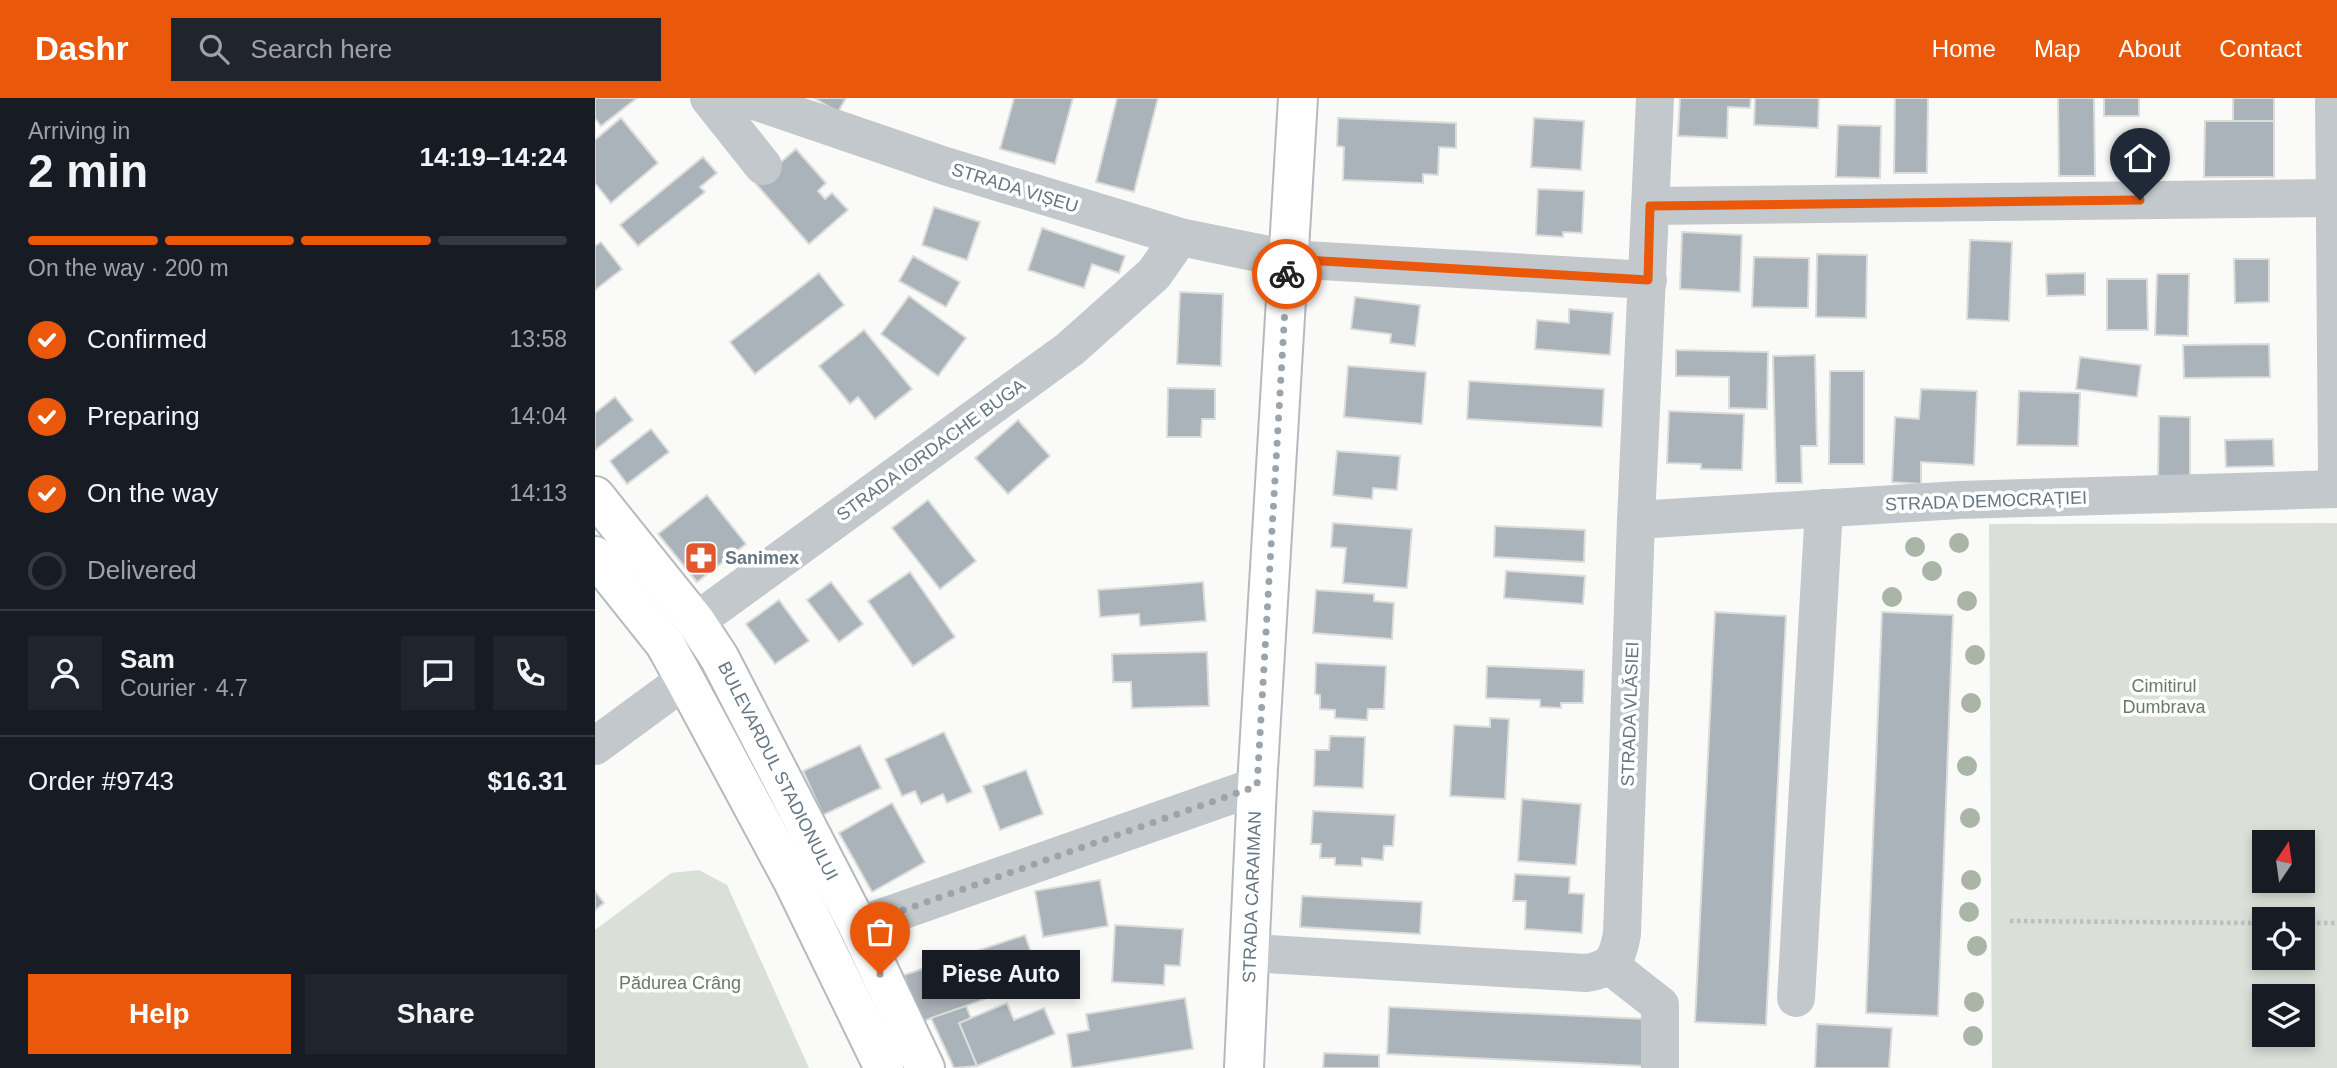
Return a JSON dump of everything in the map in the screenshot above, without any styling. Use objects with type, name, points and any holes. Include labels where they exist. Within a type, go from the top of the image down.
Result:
[{"type":"main road","name":"STRADA CARAIMAN","points":[[1244,1068],[1257,786],[1298,98]]},
{"type":"main road","name":"BULEVARDUL STADIONULUI","points":[[595,496],[697,622],[719,657],[858,926],[925,1068]]},
{"type":"main road","name":"BULEVARDUL STADIONULUI","points":[[595,556],[665,644],[793,881],[884,1068]]},
{"type":"street","points":[[709,98],[763,166]]},
{"type":"street","name":"STRADA VIȘEU","points":[[746,98],[945,166],[1180,237],[1288,259],[1648,280]]},
{"type":"street","name":"STRADA VLĂSIEI","points":[[1609,965],[1618,955],[1622,934],[1636,520],[1655,98]]},
{"type":"street","points":[[2334,98],[2337,477]]},
{"type":"street","points":[[1650,206],[2336,198]]},
{"type":"street","name":"STRADA IORDACHE BUGA","points":[[665,644],[1070,349],[1154,274],[1180,237]]},
{"type":"street","name":"STRADA DEMOCRAȚIEI","points":[[1636,520],[1959,500],[2337,489]]},
{"type":"street","points":[[1796,998],[1824,508]]},
{"type":"street","points":[[595,746],[685,680]]},
{"type":"street","points":[[858,926],[1257,786]]},
{"type":"street","points":[[1251,953],[1586,973],[1599,971],[1609,965],[1660,1005],[1660,1068]]},
{"type":"path","points":[[2010,921],[2252,923]]},
{"type":"path","points":[[2315,923],[2337,923]]},
{"type":"green space","name":"Cimitirul Dumbrava","points":[[2337,523],[2337,1068],[1992,1068],[1989,524]]},
{"type":"green space","name":"Pădurea Crâng","points":[[699,870],[727,885],[809,1068],[595,1068],[595,930],[671,873]]},
{"type":"building","points":[[595,98],[637,98],[601,126],[595,118]]},
{"type":"building","points":[[814,98],[846,98],[838,112]]},
{"type":"building","points":[[1014,98],[1073,98],[1055,164],[1000,149]]},
{"type":"building","points":[[1117,98],[1158,98],[1134,192],[1096,182]]},
{"type":"building","points":[[1680,98],[1751,98],[1750,108],[1728,107],[1727,138],[1678,136]]},
{"type":"building","points":[[1755,98],[1819,98],[1818,128],[1754,125]]},
{"type":"building","points":[[1895,98],[1928,98],[1927,173],[1894,173]]},
{"type":"building","points":[[2058,98],[2094,98],[2095,176],[2059,176]]},
{"type":"building","points":[[2104,98],[2139,98],[2139,116],[2104,116]]},
{"type":"building","points":[[2233,98],[2274,98],[2274,121],[2233,121]]},
{"type":"building","points":[[621,118],[658,163],[611,203],[595,183],[595,140]]},
{"type":"building","points":[[1338,118],[1456,123],[1456,148],[1439,147],[1438,175],[1423,174],[1423,183],[1343,180],[1344,147],[1337,146]]},
{"type":"building","points":[[1534,118],[1584,121],[1581,170],[1531,167]]},
{"type":"building","points":[[2205,121],[2274,121],[2274,177],[2204,177]]},
{"type":"building","points":[[1838,125],[1881,126],[1880,178],[1836,177]]},
{"type":"building","points":[[796,149],[826,183],[818,191],[825,199],[832,193],[848,210],[809,244],[756,184]]},
{"type":"building","points":[[703,157],[717,173],[700,187],[705,192],[638,246],[620,225]]},
{"type":"building","points":[[1538,189],[1584,191],[1582,233],[1563,232],[1563,237],[1536,235]]},
{"type":"building","points":[[934,207],[980,222],[967,260],[922,245]]},
{"type":"building","points":[[1042,228],[1125,256],[1119,273],[1092,264],[1084,288],[1028,270]]},
{"type":"building","points":[[1682,232],[1742,235],[1740,292],[1680,289]]},
{"type":"building","points":[[1970,240],[2012,242],[2009,321],[1967,319]]},
{"type":"building","points":[[601,242],[622,269],[595,290],[595,246]]},
{"type":"building","points":[[1817,254],[1867,255],[1866,318],[1816,317]]},
{"type":"building","points":[[913,256],[960,282],[946,307],[899,281]]},
{"type":"building","points":[[1754,257],[1809,258],[1808,308],[1752,307]]},
{"type":"building","points":[[2234,259],[2269,259],[2269,302],[2235,303]]},
{"type":"building","points":[[819,273],[844,305],[755,374],[730,342]]},
{"type":"building","points":[[2085,273],[2085,295],[2047,296],[2046,274]]},
{"type":"building","points":[[2157,274],[2189,274],[2188,336],[2155,335]]},
{"type":"building","points":[[2107,279],[2147,279],[2148,330],[2107,330]]},
{"type":"building","points":[[1180,292],[1223,294],[1221,366],[1177,364]]},
{"type":"building","points":[[909,296],[966,338],[938,376],[881,334]]},
{"type":"building","points":[[1355,297],[1420,305],[1415,346],[1390,343],[1391,334],[1351,329]]},
{"type":"building","points":[[1569,309],[1613,313],[1610,355],[1535,349],[1537,320],[1569,323]]},
{"type":"building","points":[[864,330],[912,389],[875,419],[858,397],[850,404],[819,366]]},
{"type":"building","points":[[2269,344],[2270,377],[2184,378],[2183,345]]},
{"type":"building","points":[[1676,350],[1768,352],[1767,409],[1729,408],[1729,377],[1676,376]]},
{"type":"building","points":[[1815,355],[1817,446],[1801,446],[1802,483],[1776,483],[1773,356]]},
{"type":"building","points":[[2080,357],[2141,365],[2137,397],[2076,389]]},
{"type":"building","points":[[1348,366],[1426,372],[1422,424],[1344,417]]},
{"type":"building","points":[[1830,371],[1864,371],[1864,464],[1829,464]]},
{"type":"building","points":[[1469,381],[1604,389],[1602,427],[1467,419]]},
{"type":"building","points":[[1168,388],[1215,389],[1215,419],[1202,419],[1201,437],[1167,437]]},
{"type":"building","points":[[1921,389],[1977,391],[1974,465],[1921,462],[1921,484],[1892,482],[1895,417],[1919,419]]},
{"type":"building","points":[[2019,391],[2080,393],[2078,446],[2017,445]]},
{"type":"building","points":[[615,397],[633,420],[595,450],[595,413]]},
{"type":"building","points":[[1669,411],[1744,414],[1742,470],[1701,469],[1701,464],[1667,463]]},
{"type":"building","points":[[2159,416],[2190,417],[2190,478],[2158,478]]},
{"type":"building","points":[[1018,420],[1050,456],[1008,494],[975,458]]},
{"type":"building","points":[[651,429],[669,452],[627,484],[610,461]]},
{"type":"building","points":[[2273,439],[2274,466],[2226,467],[2225,440]]},
{"type":"building","points":[[1337,451],[1400,456],[1397,490],[1373,488],[1372,499],[1333,495]]},
{"type":"building","points":[[707,495],[746,544],[697,582],[658,534]]},
{"type":"building","points":[[928,500],[976,561],[940,589],[892,528]]},
{"type":"building","points":[[1333,523],[1412,529],[1407,588],[1343,583],[1346,548],[1331,547]]},
{"type":"building","points":[[1495,526],[1585,530],[1584,562],[1494,557]]},
{"type":"building","points":[[1506,571],[1585,576],[1583,604],[1504,598]]},
{"type":"building","points":[[910,572],[955,637],[913,666],[868,601]]},
{"type":"building","points":[[831,582],[863,624],[839,642],[807,600]]},
{"type":"building","points":[[1203,582],[1206,621],[1140,626],[1139,614],[1100,617],[1098,590]]},
{"type":"building","points":[[1316,590],[1374,594],[1374,601],[1394,603],[1392,639],[1313,633]]},
{"type":"building","points":[[779,600],[809,641],[775,664],[746,624]]},
{"type":"building","points":[[1715,612],[1786,616],[1766,1025],[1695,1022]]},
{"type":"building","points":[[1882,612],[1953,615],[1938,1016],[1866,1013]]},
{"type":"building","points":[[1207,652],[1209,706],[1132,708],[1131,682],[1113,682],[1112,654]]},
{"type":"building","points":[[1316,663],[1386,666],[1384,709],[1368,709],[1367,720],[1335,718],[1335,710],[1320,709],[1320,695],[1315,694]]},
{"type":"building","points":[[1487,666],[1584,670],[1583,703],[1561,703],[1561,708],[1540,707],[1540,700],[1486,698]]},
{"type":"building","points":[[1490,718],[1509,719],[1505,799],[1450,796],[1454,725],[1490,727]]},
{"type":"building","points":[[944,732],[972,792],[947,803],[943,794],[921,804],[915,791],[902,796],[885,759]]},
{"type":"building","points":[[1330,736],[1365,737],[1363,788],[1314,786],[1315,750],[1329,750]]},
{"type":"building","points":[[860,745],[881,788],[823,815],[803,771]]},
{"type":"building","points":[[1026,770],[1043,814],[1000,830],[983,786]]},
{"type":"building","points":[[1522,799],[1581,804],[1576,865],[1518,861]]},
{"type":"building","points":[[892,803],[925,862],[872,892],[839,833]]},
{"type":"building","points":[[1313,811],[1395,815],[1393,846],[1384,846],[1383,860],[1362,858],[1362,866],[1335,865],[1335,858],[1320,858],[1321,844],[1311,844]]},
{"type":"building","points":[[1515,874],[1570,877],[1569,893],[1584,894],[1582,933],[1525,929],[1526,901],[1513,901]]},
{"type":"building","points":[[1100,880],[1108,926],[1043,937],[1035,891]]},
{"type":"building","points":[[595,891],[604,903],[595,910]]},
{"type":"building","points":[[1302,896],[1422,902],[1420,934],[1300,927]]},
{"type":"building","points":[[1115,925],[1183,929],[1180,966],[1165,965],[1164,985],[1112,982]]},
{"type":"building","points":[[1025,935],[1040,979],[921,1022],[904,975]]},
{"type":"building","points":[[1185,998],[1193,1049],[1072,1068],[1067,1034],[1089,1030],[1086,1014]]},
{"type":"building","points":[[1007,1003],[1014,1020],[1044,1008],[1055,1034],[977,1066],[959,1023]]},
{"type":"building","points":[[966,1006],[971,1018],[959,1023],[977,1066],[954,1068],[931,1018]]},
{"type":"building","points":[[1389,1007],[1646,1019],[1644,1066],[1387,1054]]},
{"type":"building","points":[[1817,1024],[1892,1028],[1889,1068],[1815,1068]]},
{"type":"building","points":[[1324,1053],[1379,1055],[1379,1068],[1323,1068]]},
{"type":"way so far","points":[[880,974],[858,926],[1257,786],[1287,274]]},
{"type":"place","name":"Sanimex","points":[[701,558]]},
{"type":"place","name":"Piese Auto","points":[[880,974]]},
{"type":"route","points":[[1287,274],[1288,259],[1648,280],[1650,206],[2140,200]]}]
